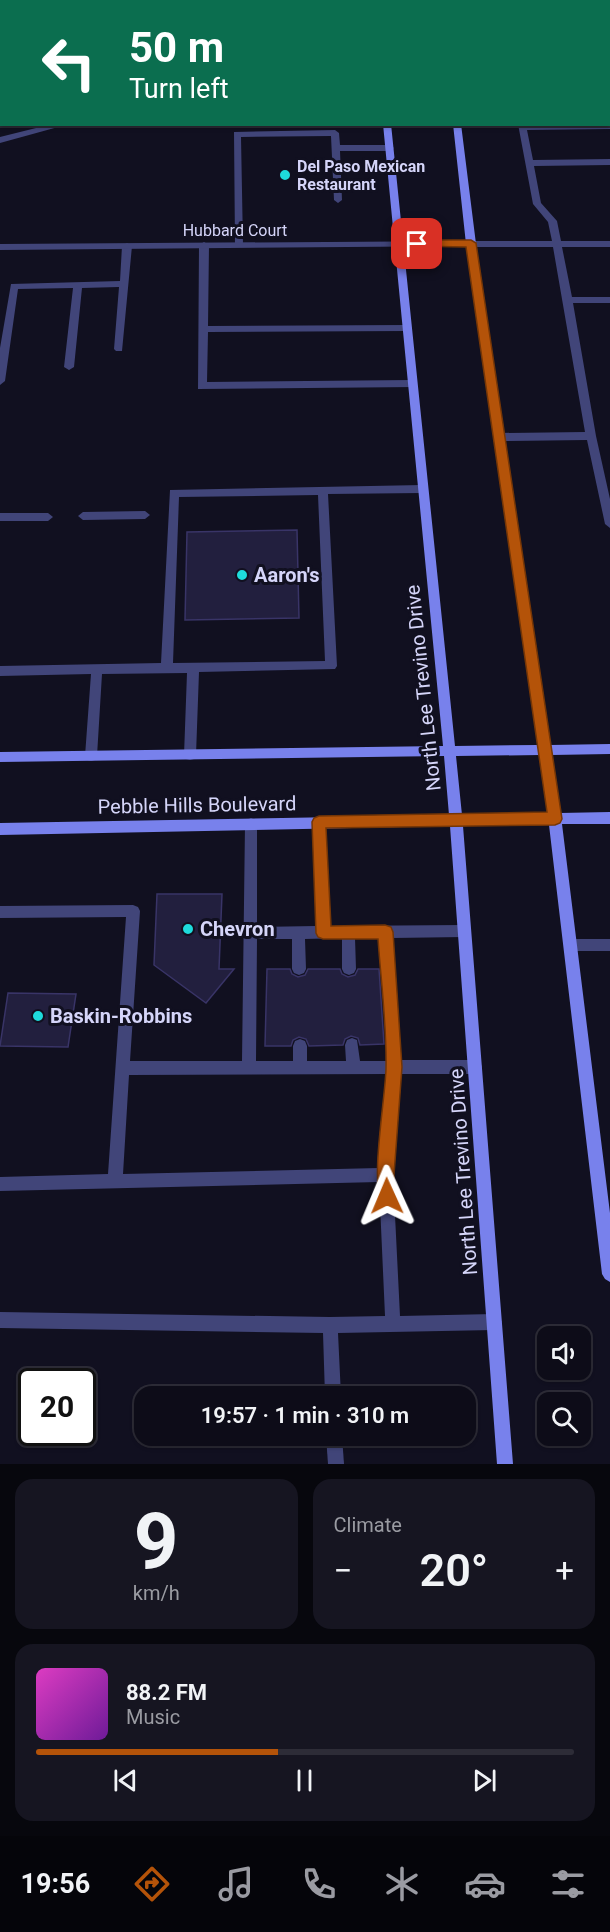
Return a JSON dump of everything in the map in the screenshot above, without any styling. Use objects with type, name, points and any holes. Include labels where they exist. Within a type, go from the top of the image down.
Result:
[{"type":"main road","name":"North Lee Trevino Drive","points":[[387,126],[456,820],[505,1464]]},
{"type":"main road","points":[[457,126],[471,243],[555,819],[610,1274]]},
{"type":"main road","points":[[0,757],[610,749]]},
{"type":"main road","name":"Pebble Hills Boulevard","points":[[0,829],[610,818]]},
{"type":"street","points":[[0,140],[57,126]]},
{"type":"street","points":[[610,126],[522,126],[537,204],[552,221],[591,436],[610,524]]},
{"type":"street","points":[[238,245],[237,134],[335,133],[338,200]]},
{"type":"street","points":[[336,148],[390,148]]},
{"type":"street","points":[[529,163],[610,162]]},
{"type":"street","name":"Hubbard Court","points":[[0,247],[610,244]]},
{"type":"street","points":[[204,245],[202,386],[412,384]]},
{"type":"street","points":[[119,349],[127,246]]},
{"type":"street","points":[[0,376],[14,286],[124,284]]},
{"type":"street","points":[[69,367],[78,285]]},
{"type":"street","points":[[568,300],[610,300]]},
{"type":"street","points":[[203,329],[406,327]]},
{"type":"street","points":[[499,437],[591,436]]},
{"type":"street","points":[[167,668],[174,493],[422,489]]},
{"type":"street","points":[[0,671],[331,666],[323,491]]},
{"type":"street","points":[[83,516],[145,515]]},
{"type":"street","points":[[0,517],[48,517]]},
{"type":"street","points":[[189,755],[192,667]]},
{"type":"street","points":[[91,756],[97,669]]},
{"type":"street","points":[[319,822],[323,933]]},
{"type":"street","points":[[249,1068],[251,824]]},
{"type":"street","points":[[0,912],[134,911],[115,1181]]},
{"type":"street","points":[[250,933],[464,931]]},
{"type":"street","points":[[385,932],[394,1067],[386,1175],[393,1323]]},
{"type":"street","points":[[298,933],[299,969]]},
{"type":"street","points":[[348,933],[349,969]]},
{"type":"street","points":[[571,945],[610,945]]},
{"type":"street","points":[[352,1045],[353,1067]]},
{"type":"street","points":[[300,1046],[300,1068]]},
{"type":"street","points":[[122,1068],[475,1067]]},
{"type":"street","points":[[0,1184],[386,1175]]},
{"type":"street","points":[[0,1320],[330,1326],[494,1322]]},
{"type":"street","points":[[330,1326],[333,1386]]},
{"type":"street","points":[[335,1446],[336,1464]]},
{"type":"building","name":"Aaron's","points":[[297,530],[299,618],[185,620],[187,532]]},
{"type":"building","name":"Chevron","points":[[157,894],[222,894],[219,969],[234,969],[206,1003],[154,965]]},
{"type":"building","name":"Chevron","points":[[267,969],[290,969],[292,974],[298,977],[305,975],[308,969],[340,969],[342,974],[348,977],[355,975],[358,969],[379,969],[384,1044],[360,1045],[358,1038],[351,1036],[345,1039],[343,1045],[309,1046],[306,1039],[299,1037],[293,1040],[291,1046],[265,1046]]},
{"type":"building","name":"Baskin-Robbins","points":[[8,993],[76,994],[68,1047],[0,1046]]},
{"type":"place","name":"Del Paso Mexican Restaurant","points":[[285,175]]},
{"type":"place","name":"Aaron's","points":[[242,575]]},
{"type":"place","name":"Chevron","points":[[188,929]]},
{"type":"place","name":"Baskin-Robbins","points":[[38,1016]]},
{"type":"route","points":[[387,1196],[386,1175],[394,1067],[385,932],[323,933],[319,822],[555,819],[471,243],[417,244]]}]
